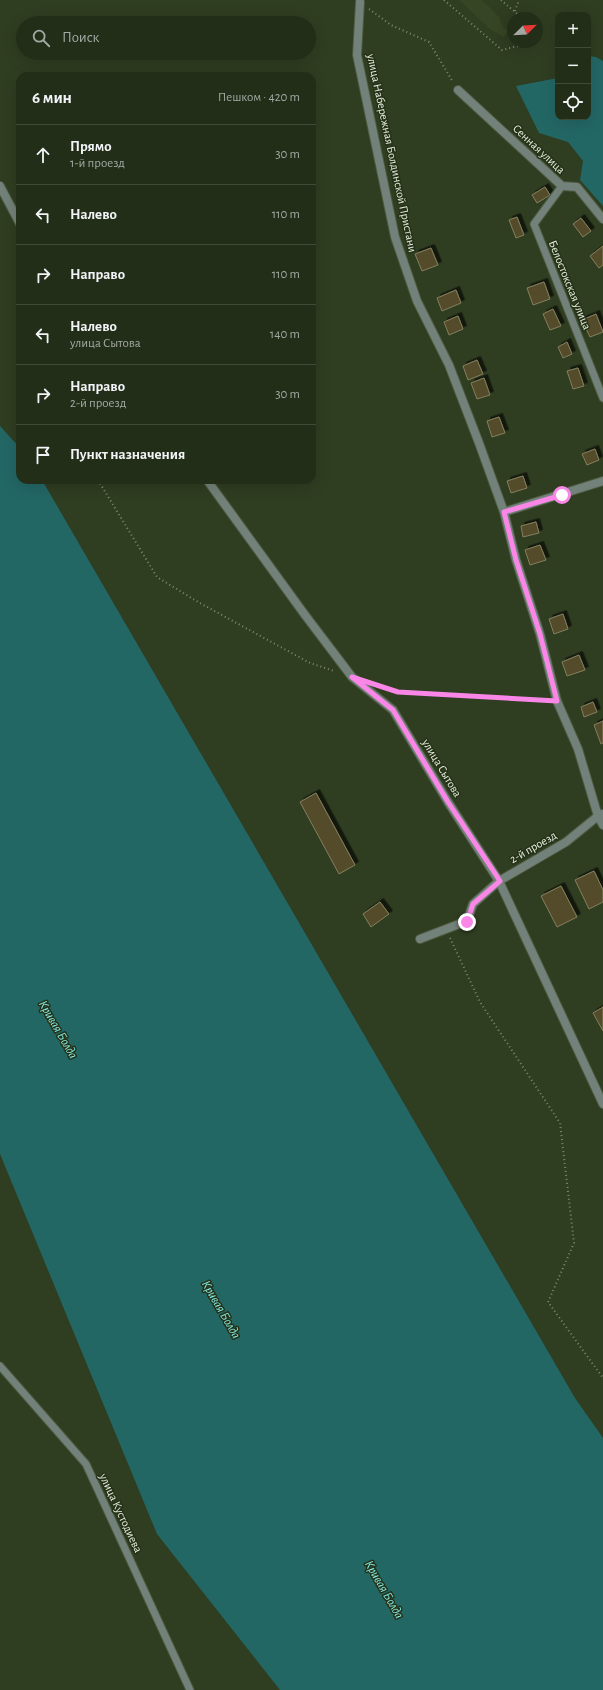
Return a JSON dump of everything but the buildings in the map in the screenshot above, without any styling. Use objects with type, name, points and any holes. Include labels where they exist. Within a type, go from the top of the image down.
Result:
[{"type":"street","name":"улица Набережная Болдинской Пристани","points":[[360,2],[357,55],[396,237],[417,301],[449,365],[480,443],[504,512],[516,560],[540,634],[557,701],[578,749],[601,815],[603,825]]},
{"type":"street","name":"Сенная улица","points":[[458,90],[562,186],[578,187],[603,219]]},
{"type":"street","points":[[0,186],[16,216]]},
{"type":"street","points":[[504,512],[603,481]]},
{"type":"street","name":"улица Сытова","points":[[210,484],[352,677],[393,710],[448,802],[500,881],[603,1104]]},
{"type":"street","name":"2-й проезд","points":[[420,939],[467,922],[473,904],[500,881],[566,842],[601,815]]},
{"type":"lane","name":"Белостокская улица","points":[[562,186],[534,224],[603,398]]},
{"type":"lane","name":"улица Кустодиева","points":[[0,1366],[86,1464],[190,1690]]},
{"type":"path","points":[[444,0],[502,50],[510,48]]},
{"type":"path","points":[[501,0],[515,11],[519,0]]},
{"type":"path","points":[[360,2],[391,25],[429,42],[458,90]]},
{"type":"path","points":[[100,484],[157,577],[198,602],[310,663],[352,677]]},
{"type":"path","points":[[378,685],[398,692],[557,701]]},
{"type":"path","points":[[446,929],[480,1002],[560,1123],[574,1243],[548,1302],[603,1378]]},
{"type":"shaded area","points":[[459,0],[482,0],[499,17],[507,32],[504,37],[491,30]]},
{"type":"water","points":[[591,56],[596,57],[603,61],[603,206],[580,180],[583,161],[568,142],[539,133],[516,86],[555,79],[555,120],[591,120]]},
{"type":"water","name":"Кривая Болда","points":[[0,426],[16,444],[16,484],[44,484],[575,1398],[603,1438],[603,1690],[280,1690],[157,1534],[0,1154]]},
{"type":"route","points":[[467,922],[473,904],[500,881],[448,802],[393,710],[352,677],[398,692],[557,701],[540,634],[516,560],[504,512],[562,495]]}]
